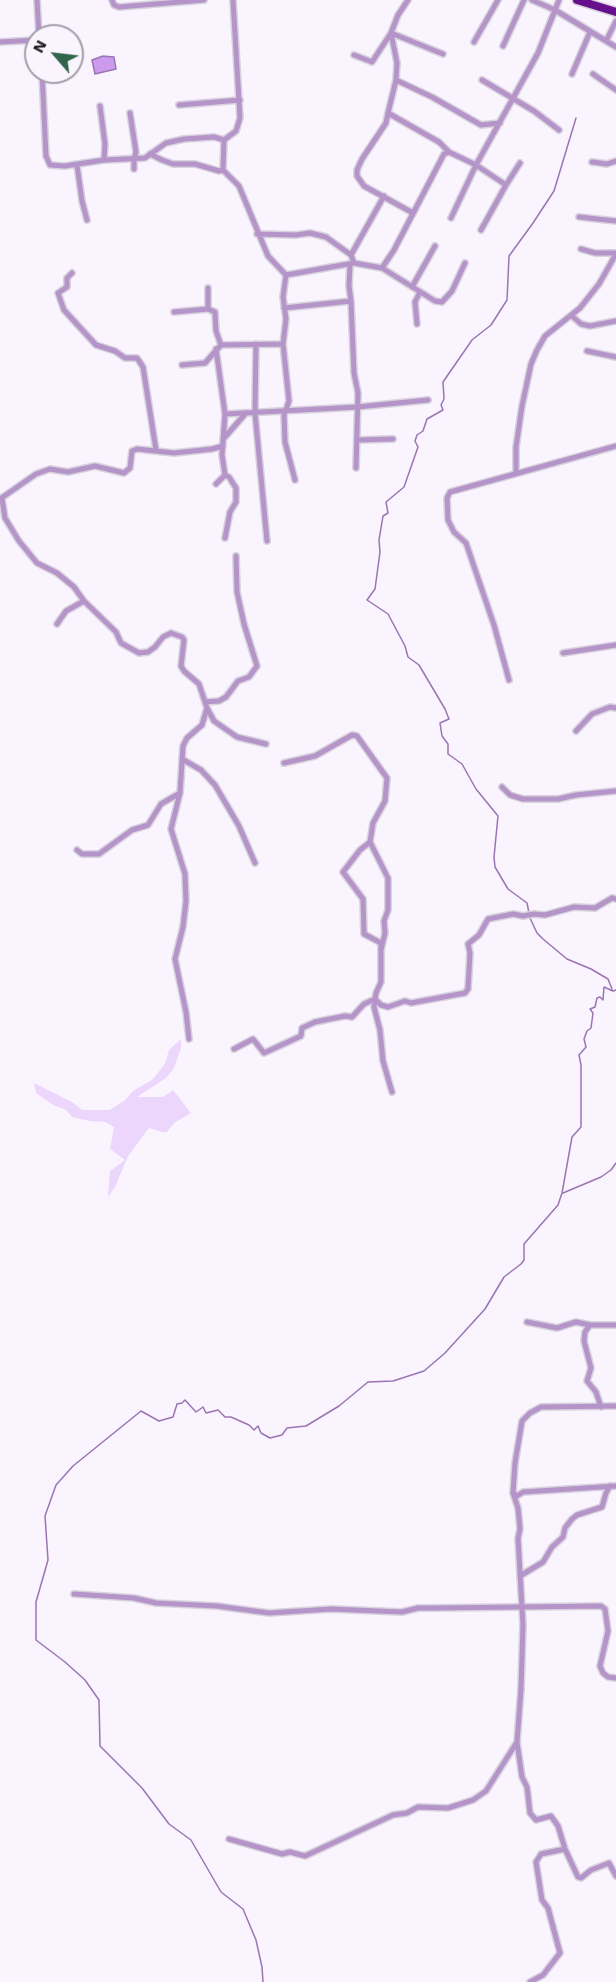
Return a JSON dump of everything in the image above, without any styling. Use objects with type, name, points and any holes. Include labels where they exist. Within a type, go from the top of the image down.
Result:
[{"type":"highway","points":[[577,0],[616,12]]},
{"type":"street","points":[[37,0],[38,24]]},
{"type":"street","points":[[112,0],[114,5],[119,7],[204,0]]},
{"type":"street","points":[[224,140],[236,131],[240,118],[233,0]]},
{"type":"street","points":[[354,55],[372,62],[391,33],[398,15],[408,0]]},
{"type":"street","points":[[474,42],[498,0]]},
{"type":"street","points":[[503,46],[524,0]]},
{"type":"street","points":[[532,0],[555,10],[616,47]]},
{"type":"street","points":[[450,218],[537,53],[559,0]]},
{"type":"street","points":[[606,41],[616,21]]},
{"type":"street","points":[[572,74],[590,32]]},
{"type":"street","points":[[391,33],[443,54]]},
{"type":"street","points":[[391,33],[397,63],[396,80],[386,123],[357,170],[357,176],[364,186],[412,213]]},
{"type":"street","points":[[0,42],[24,41]]},
{"type":"street","points":[[593,74],[616,90]]},
{"type":"street","points":[[396,80],[432,97],[481,125],[501,123]]},
{"type":"street","points":[[482,80],[560,130]]},
{"type":"street","points":[[43,84],[46,156],[50,165],[77,165],[104,160],[145,158],[166,143],[184,139],[214,137],[224,140]]},
{"type":"street","points":[[179,105],[240,100]]},
{"type":"street","points":[[100,106],[105,144],[104,160]]},
{"type":"street","points":[[130,113],[136,152],[134,169]]},
{"type":"street","points":[[388,113],[439,142],[449,152],[476,165],[506,185]]},
{"type":"street","points":[[224,140],[224,170],[239,186],[268,256],[285,275],[283,297],[286,319],[283,344],[289,401],[286,411],[285,442],[295,480]]},
{"type":"street","points":[[382,268],[394,250],[437,165],[444,154],[449,152]]},
{"type":"street","points":[[150,154],[173,164],[195,164],[219,171],[224,170]]},
{"type":"street","points":[[592,162],[608,165],[616,160]]},
{"type":"street","points":[[481,230],[520,163]]},
{"type":"street","points":[[77,165],[87,220]]},
{"type":"street","points":[[356,468],[358,393],[354,373],[349,286],[351,255],[384,196]]},
{"type":"street","points":[[579,217],[616,221]]},
{"type":"street","points":[[257,234],[310,233],[326,237],[351,255]]},
{"type":"street","points":[[412,287],[435,246]]},
{"type":"street","points":[[516,473],[516,447],[531,364],[545,336],[572,316],[599,284],[616,253],[596,253],[581,249]]},
{"type":"street","points":[[285,275],[352,263],[382,268],[435,301],[442,302],[452,291],[465,263]]},
{"type":"street","points":[[72,273],[67,278],[67,287],[58,293],[64,310],[96,345],[115,351],[125,358],[137,358],[143,367],[156,450]]},
{"type":"street","points":[[208,288],[208,309]]},
{"type":"street","points":[[417,324],[415,302],[420,292]]},
{"type":"street","points":[[284,308],[351,301]]},
{"type":"street","points":[[174,312],[208,309],[214,312],[225,414],[222,455],[225,475],[236,488],[236,502],[230,512],[225,538]]},
{"type":"street","points":[[572,316],[581,324],[590,326],[616,321]]},
{"type":"street","points":[[256,344],[255,413],[267,541]]},
{"type":"street","points":[[219,347],[283,344]]},
{"type":"street","points":[[182,365],[205,363],[211,359],[219,347]]},
{"type":"street","points":[[587,351],[616,357]]},
{"type":"street","points":[[225,414],[357,407],[428,400]]},
{"type":"street","points":[[224,437],[246,413]]},
{"type":"street","points":[[357,440],[393,439]]},
{"type":"street","points":[[223,446],[174,453],[137,449],[132,451],[130,468],[124,473],[95,466],[68,472],[50,469],[36,474],[1,499],[5,518],[19,541],[38,563],[57,573],[74,587],[84,601],[116,632],[122,643],[139,653],[148,652],[156,647],[163,637],[171,633],[182,637],[181,666],[198,684],[214,721],[237,737],[266,744]]},
{"type":"street","points":[[509,680],[494,625],[466,543],[454,532],[448,520],[447,498],[450,492],[616,446]]},
{"type":"street","points":[[216,484],[225,475]]},
{"type":"street","points":[[206,705],[226,697],[238,681],[249,676],[256,669],[257,664],[244,624],[237,592],[236,556]]},
{"type":"street","points":[[57,624],[66,611],[84,601]]},
{"type":"street","points":[[563,653],[616,645]]},
{"type":"street","points":[[189,1039],[175,958],[183,927],[186,901],[184,874],[171,829],[180,793],[183,746],[187,738],[202,725],[206,705]]},
{"type":"street","points":[[576,731],[592,714],[610,707],[616,708]]},
{"type":"street","points":[[284,762],[315,756],[352,735],[357,736],[387,778],[385,801],[373,824],[370,842],[388,878],[388,910],[384,921],[385,933],[381,950]]},
{"type":"street","points":[[182,759],[201,770],[215,785],[239,826],[255,863]]},
{"type":"street","points":[[502,787],[510,795],[523,799],[558,799],[616,791]]},
{"type":"street","points":[[77,850],[82,854],[99,854],[132,830],[148,825],[161,804],[180,793]]},
{"type":"street","points":[[370,842],[360,850],[343,872],[363,899],[364,934],[381,943],[381,982],[375,999],[375,1016],[380,1030],[383,1061],[392,1092]]},
{"type":"street","points":[[375,999],[381,1005],[388,1007],[405,1001],[411,1003],[465,993],[468,989],[470,953],[468,944],[479,934],[488,919],[513,914],[545,915],[574,908],[595,908],[612,898],[616,899]]},
{"type":"street","points":[[234,1049],[253,1039],[264,1053],[300,1036],[303,1028],[315,1022],[345,1016],[352,1017],[364,1004],[375,999]]},
{"type":"street","points":[[527,1322],[557,1328],[576,1322],[590,1325],[616,1325]]},
{"type":"street","points":[[590,1325],[585,1332],[584,1341],[591,1368],[586,1381],[596,1392],[601,1407]]},
{"type":"street","points":[[616,1406],[541,1407],[530,1413],[522,1421],[513,1493],[518,1508],[520,1529],[518,1538],[523,1625],[517,1742],[530,1813],[537,1820],[551,1816],[558,1826],[565,1849],[578,1877],[581,1878],[591,1870],[609,1863],[616,1876]]},
{"type":"street","points":[[513,1493],[517,1496],[524,1492],[613,1486]]},
{"type":"street","points":[[520,1576],[543,1562],[552,1547],[563,1537],[572,1519],[577,1515],[602,1507],[613,1486]]},
{"type":"street","points":[[74,1594],[134,1598],[156,1603],[217,1606],[269,1613],[331,1609],[402,1612],[418,1608],[601,1606],[605,1609],[608,1631],[600,1666],[608,1677],[616,1678]]},
{"type":"street","points":[[229,1839],[282,1854],[290,1852],[304,1856],[393,1815],[407,1813],[418,1807],[448,1808],[473,1800],[486,1791],[517,1742]]},
{"type":"street","points":[[530,1982],[543,1975],[560,1953],[548,1908],[542,1900],[536,1862],[541,1854],[565,1849]]},
{"type":"shaded area","points":[[103,56],[114,57],[116,69],[95,74],[92,60]]},
{"type":"shaded area","points":[[181,1039],[181,1048],[174,1068],[166,1078],[137,1097],[163,1097],[173,1090],[191,1113],[174,1123],[167,1132],[149,1128],[128,1156],[115,1187],[108,1197],[110,1171],[125,1160],[110,1149],[114,1127],[105,1122],[72,1117],[66,1110],[53,1105],[36,1093],[34,1083],[72,1102],[82,1110],[110,1110],[125,1100],[133,1091],[152,1080],[165,1064],[169,1050]]},
{"type":"waterway","points":[[576,118],[554,191],[509,256],[507,300],[491,325],[472,340],[443,382],[444,399],[441,405],[443,410],[427,419],[423,431],[417,435],[415,441],[418,447],[404,487],[386,502],[388,513],[383,516],[375,589],[367,600],[388,614],[405,646],[408,657],[419,665],[449,719],[440,723],[442,736],[448,744],[448,754],[462,764],[476,789],[498,816],[495,867],[508,889],[527,903],[530,918],[537,933],[543,939],[567,959],[608,979],[612,989]]},
{"type":"waterway","points":[[263,1982],[256,1940],[243,1909],[221,1892],[191,1840],[169,1824],[142,1788],[100,1746],[99,1700],[85,1680],[36,1640],[36,1602],[48,1560],[45,1516],[56,1485],[73,1466],[141,1411],[159,1421],[173,1417],[177,1404],[185,1400],[196,1412],[203,1407],[206,1413],[218,1410],[225,1417],[231,1417],[249,1425],[254,1430],[258,1426],[261,1433],[270,1438],[282,1435],[287,1428],[306,1426],[339,1406],[368,1382],[393,1381],[424,1371],[445,1353],[485,1309],[504,1277],[521,1264],[524,1260],[524,1244],[558,1205],[572,1137],[581,1127],[579,1055],[586,1047],[584,1039],[591,1028],[593,1013],[590,1009],[595,1007],[597,998],[600,997],[603,1000],[604,987],[616,990]]},
{"type":"waterway","points":[[563,1193],[601,1177],[616,1163]]}]
